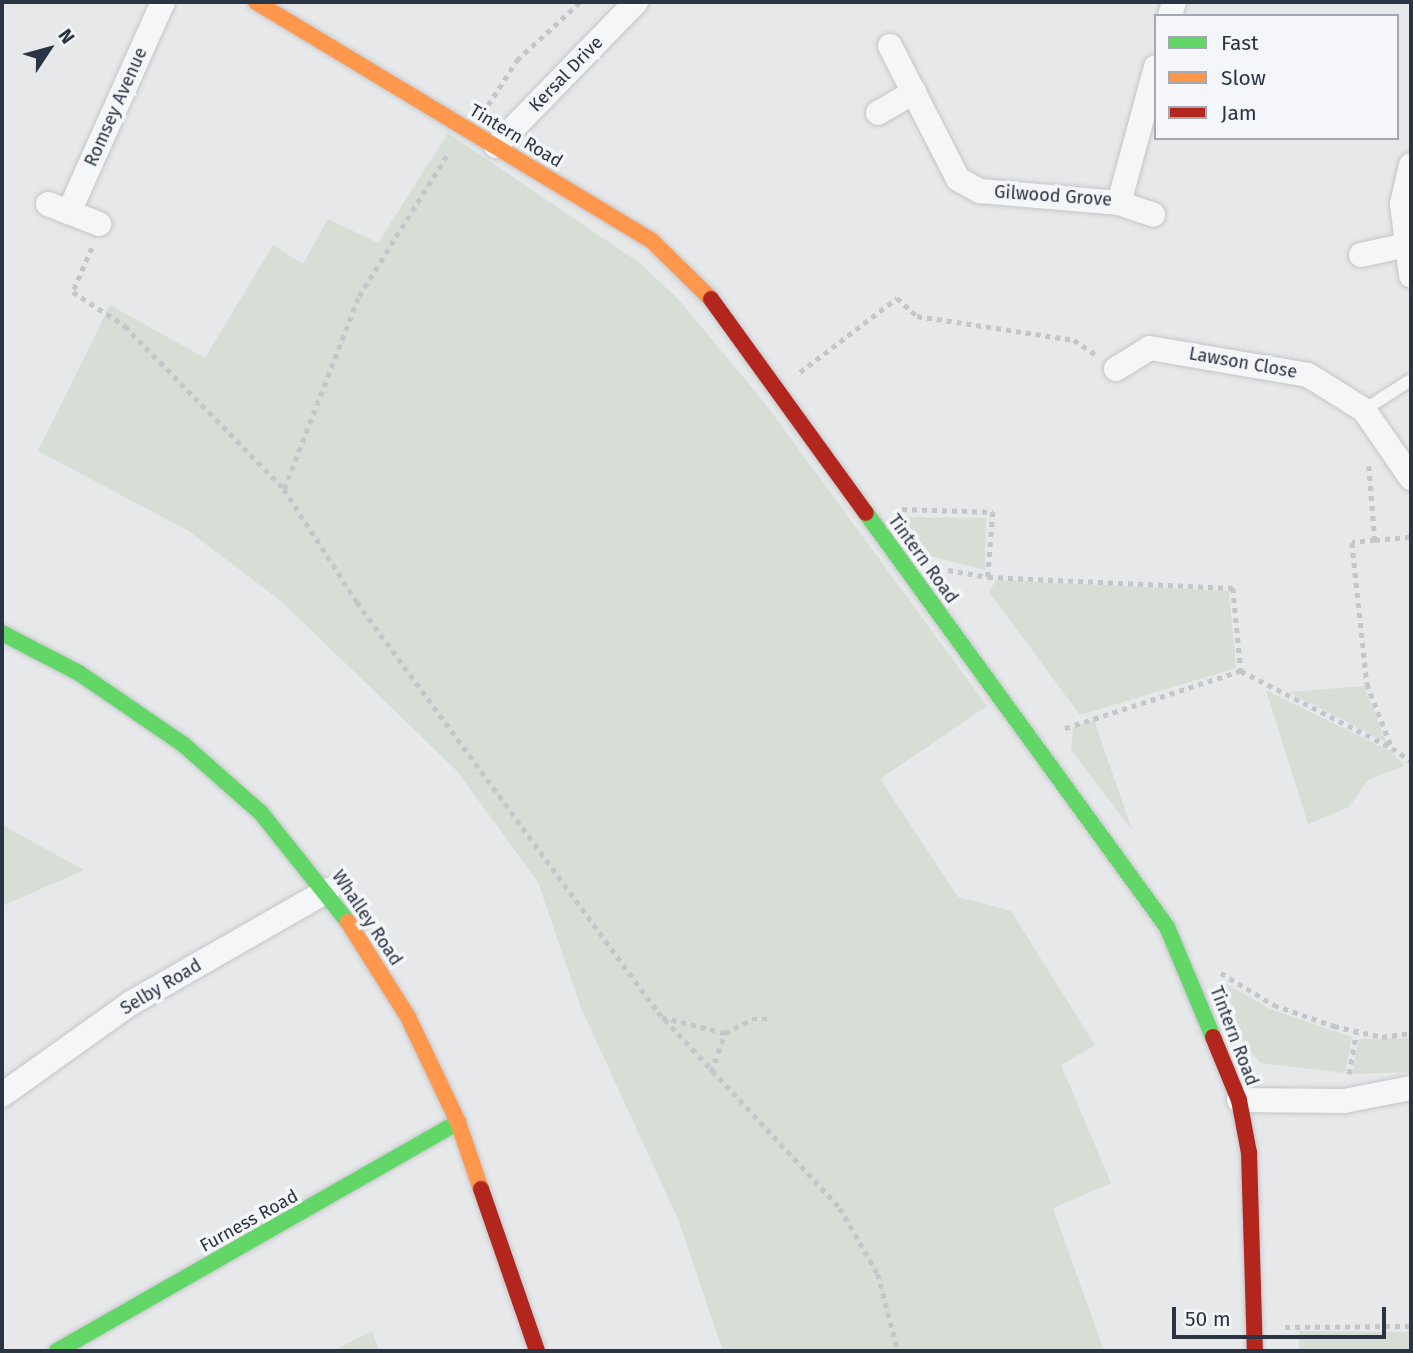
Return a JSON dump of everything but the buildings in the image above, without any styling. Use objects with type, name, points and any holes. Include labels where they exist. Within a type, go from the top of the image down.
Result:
[{"type":"street","name":"Romsey Avenue","points":[[99,224],[58,208],[163,2]]},
{"type":"street","name":"Tintern Road","points":[[256,2],[281,7],[469,130],[652,241],[700,284],[1167,927],[1191,978],[1238,1100],[1248,1153],[1255,1351]]},
{"type":"street","name":"Kersal Drive","points":[[496,146],[636,2]]},
{"type":"street","name":"Gilwood Grove","points":[[890,46],[958,179],[980,191],[1119,203],[1154,74]]},
{"type":"street","points":[[878,113],[914,92]]},
{"type":"street","points":[[1411,165],[1402,204],[1411,275]]},
{"type":"street","points":[[1119,203],[1153,215]]},
{"type":"street","points":[[1361,255],[1407,245]]},
{"type":"street","name":"Lawson Close","points":[[1116,369],[1149,348],[1272,365],[1348,394],[1364,410],[1411,478]]},
{"type":"street","name":"Whalley Road","points":[[2,633],[79,673],[184,745],[261,813],[328,890],[408,1017],[458,1122],[537,1351]]},
{"type":"street","name":"Selby Road","points":[[2,1095],[131,1003],[328,890]]},
{"type":"street","points":[[1238,1100],[1344,1101],[1411,1088]]},
{"type":"street","name":"Furness Road","points":[[57,1351],[458,1122]]},
{"type":"lane","points":[[1364,410],[1409,382]]},
{"type":"path","points":[[284,489],[359,296],[517,60],[580,2]]},
{"type":"path","points":[[99,224],[73,292],[125,326],[284,489],[357,602],[662,1017],[840,1208],[878,1273],[898,1351]]},
{"type":"path","points":[[777,389],[897,298],[917,316],[1074,340],[1116,369]]},
{"type":"path","points":[[1375,540],[1368,455],[1389,447]]},
{"type":"path","points":[[876,527],[897,509],[993,512],[988,577],[1233,588],[1241,671]]},
{"type":"path","points":[[1392,748],[1367,684],[1352,543],[1411,537]]},
{"type":"path","points":[[1037,749],[1072,723],[1241,671],[1392,748],[1411,761]]},
{"type":"path","points":[[1191,978],[1213,969],[1274,1005],[1356,1033],[1411,1033]]},
{"type":"path","points":[[662,1017],[724,1033],[752,1019],[772,1018]]},
{"type":"path","points":[[711,1072],[724,1033]]},
{"type":"path","points":[[1344,1101],[1356,1033]]},
{"type":"path","points":[[1256,1327],[1411,1326]]},
{"type":"shaded area","points":[[448,133],[641,264],[679,300],[764,402],[987,706],[880,779],[958,897],[1011,911],[1095,1045],[1061,1065],[1111,1183],[1053,1208],[1104,1351],[723,1351],[678,1219],[581,1008],[538,882],[457,771],[281,601],[187,530],[38,451],[110,305],[205,358],[273,245],[303,264],[328,219],[378,243]]},
{"type":"shaded area","points":[[902,517],[986,518],[985,570],[931,556]]},
{"type":"shaded area","points":[[996,580],[1229,591],[1236,668],[1080,715],[989,592]]},
{"type":"shaded area","points":[[1364,686],[1386,742],[1289,692]]},
{"type":"shaded area","points":[[1266,690],[1392,752],[1404,766],[1368,780],[1349,807],[1308,824]]},
{"type":"shaded area","points":[[1094,720],[1132,830],[1071,750],[1073,727]]},
{"type":"shaded area","points":[[2,825],[84,870],[2,906]]},
{"type":"shaded area","points":[[1222,981],[1270,1009],[1352,1037],[1345,1073],[1261,1063],[1244,1045]]},
{"type":"shaded area","points":[[1411,1038],[1411,1072],[1352,1074],[1359,1039]]},
{"type":"shaded area","points":[[372,1331],[379,1351],[333,1351]]},
{"type":"shaded area","points":[[1299,1331],[1411,1332],[1411,1351],[1299,1351]]},
{"type":"traffic: fast","points":[[866,513],[1167,927],[1213,1037]]},
{"type":"traffic: fast","points":[[2,633],[79,673],[184,745],[261,813],[348,922]]},
{"type":"traffic: fast","points":[[57,1351],[458,1122]]},
{"type":"traffic: slow","points":[[256,2],[652,241],[711,299]]},
{"type":"traffic: slow","points":[[348,922],[408,1017],[458,1122],[481,1189]]},
{"type":"traffic: jam","points":[[711,299],[866,513]]},
{"type":"traffic: jam","points":[[1213,1037],[1239,1100],[1249,1153],[1255,1351]]},
{"type":"traffic: jam","points":[[481,1189],[537,1351]]}]
